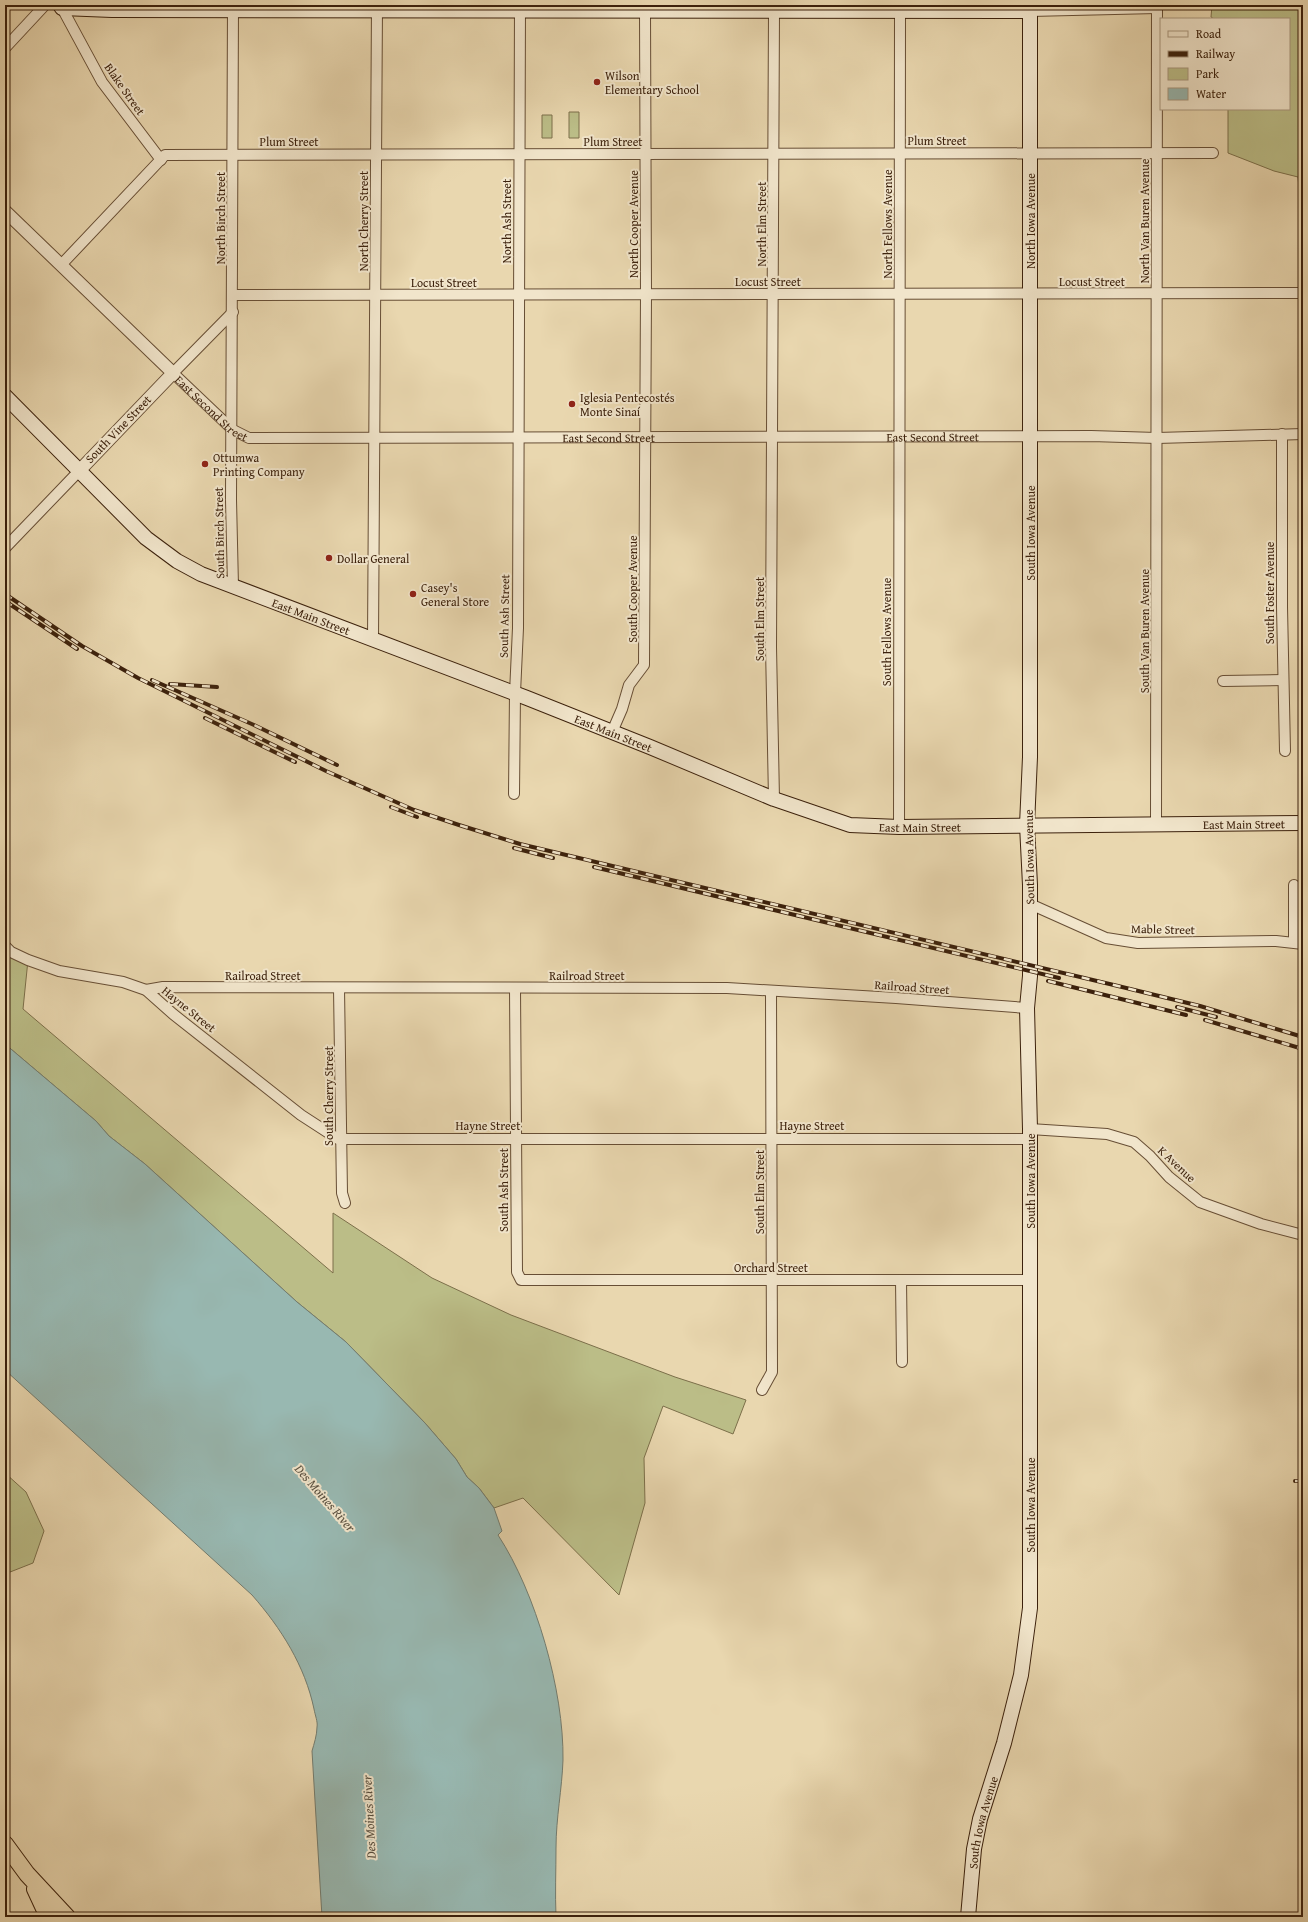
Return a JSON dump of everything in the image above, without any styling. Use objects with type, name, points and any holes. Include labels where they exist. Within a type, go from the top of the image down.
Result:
[{"type":"highway","points":[[5,1844],[27,1874],[67,1917]]},
{"type":"highway","points":[[27,1874],[48,1917]]},
{"type":"main road","points":[[61,6],[112,10],[163,8],[520,8],[645,11],[900,11],[1030,8]]},
{"type":"main road","name":"North Iowa Avenue","points":[[1030,8],[1030,437]]},
{"type":"main road","name":"East Main Street","points":[[5,396],[146,538],[167,554],[201,574],[515,693],[774,799],[850,825],[899,827],[1303,824]]},
{"type":"main road","name":"South Iowa Avenue","points":[[968,1917],[974,1849],[980,1819],[1004,1743],[1021,1675],[1030,1608],[1030,1134],[1027,1008],[1030,976],[1030,904],[1027,825],[1030,757],[1030,437]]},
{"type":"street","points":[[5,48],[45,5]]},
{"type":"street","name":"Blake Street","points":[[61,6],[102,82],[161,160]]},
{"type":"street","points":[[1030,8],[1157,6]]},
{"type":"street","name":"North Van Buren Avenue","points":[[1157,6],[1157,438]]},
{"type":"street","name":"North Birch Street","points":[[232,430],[233,8]]},
{"type":"street","name":"North Cherry Street","points":[[375,437],[377,8]]},
{"type":"street","name":"North Ash Street","points":[[518,438],[520,8]]},
{"type":"street","name":"North Cooper Avenue","points":[[645,11],[645,437]]},
{"type":"street","name":"North Elm Street","points":[[774,11],[774,438]]},
{"type":"street","name":"North Fellows Avenue","points":[[900,11],[900,436]]},
{"type":"street","name":"Plum Street","points":[[61,265],[165,155],[1213,152]]},
{"type":"street","name":"East Second Street","points":[[5,211],[232,430],[249,438],[774,438],[900,436],[1157,438],[1303,434]]},
{"type":"street","name":"Locust Street","points":[[233,295],[1303,294]]},
{"type":"street","name":"South Vine Street","points":[[5,548],[233,312]]},
{"type":"street","name":"South Birch Street","points":[[232,430],[233,586]]},
{"type":"street","name":"South Foster Avenue","points":[[1282,434],[1283,680],[1285,751]]},
{"type":"street","name":"South Fellows Avenue","points":[[899,827],[898,599],[900,436]]},
{"type":"street","points":[[373,640],[373,486],[375,437]]},
{"type":"street","name":"South Cooper Avenue","points":[[612,732],[622,709],[629,685],[636,673],[644,665],[645,437]]},
{"type":"street","name":"South Ash Street","points":[[514,794],[515,693],[518,628],[518,438]]},
{"type":"street","name":"South Elm Street","points":[[774,438],[771,655],[774,799]]},
{"type":"street","name":"South Van Buren Avenue","points":[[1156,824],[1157,438]]},
{"type":"street","points":[[1223,681],[1283,680]]},
{"type":"street","points":[[1294,885],[1299,943]]},
{"type":"street","name":"Mable Street","points":[[1030,904],[1106,938],[1138,943],[1299,943]]},
{"type":"street","name":"Hayne Street","points":[[5,946],[11,952],[28,960],[59,971],[98,976],[123,982],[146,990],[173,1014],[301,1115],[338,1139],[772,1138],[1030,1134]]},
{"type":"street","name":"Railroad Street","points":[[146,990],[163,987],[720,988],[1027,1008]]},
{"type":"street","name":"South Cherry Street","points":[[340,988],[342,1193],[345,1203]]},
{"type":"street","name":"South Ash Street","points":[[515,988],[517,1272]]},
{"type":"street","name":"South Elm Street","points":[[762,1390],[772,1372],[772,991]]},
{"type":"street","name":"K Avenue","points":[[1030,1134],[1107,1134],[1134,1142],[1150,1156],[1169,1177],[1200,1202],[1261,1224],[1303,1235]]},
{"type":"street","name":"Orchard Street","points":[[517,1272],[521,1280],[1030,1280]]},
{"type":"street","points":[[901,1280],[902,1362]]},
{"type":"green space","points":[[1212,5],[1303,5],[1303,199],[1300,198],[1298,177],[1274,171],[1228,153],[1228,110],[1290,110],[1290,18],[1211,17]]},
{"type":"green space","points":[[569,112],[579,112],[579,138],[569,138]]},
{"type":"green space","points":[[542,115],[552,115],[552,138],[542,138]]},
{"type":"green space","points":[[5,946],[28,960],[23,1009],[333,1273],[333,1213],[432,1278],[511,1315],[675,1377],[746,1400],[733,1434],[663,1406],[644,1458],[645,1503],[619,1595],[523,1498],[494,1508],[479,1488],[467,1477],[456,1459],[425,1423],[346,1342],[297,1302],[145,1164],[109,1136],[96,1121],[5,1044]]},
{"type":"green space","points":[[5,1473],[26,1492],[44,1531],[33,1563],[5,1574]]},
{"type":"water","name":"Des Moines River","points":[[5,1044],[96,1121],[109,1136],[145,1164],[297,1302],[346,1342],[425,1423],[456,1459],[467,1477],[479,1488],[494,1508],[502,1531],[498,1535],[512,1558],[536,1613],[553,1674],[559,1704],[563,1760],[556,1837],[556,1917],[322,1917],[312,1751],[316,1736],[317,1723],[305,1678],[282,1634],[252,1595],[5,1370]]},
{"type":"railway","points":[[5,594],[82,646],[138,678],[326,771],[414,810],[520,844],[1200,1006],[1303,1037]]},
{"type":"railway","points":[[5,601],[77,649]]},
{"type":"railway","points":[[152,680],[254,725],[337,765]]},
{"type":"railway","points":[[170,684],[217,687]]},
{"type":"railway","points":[[205,718],[295,762]]},
{"type":"railway","points":[[391,807],[417,817]]},
{"type":"railway","points":[[514,848],[553,858]]},
{"type":"railway","points":[[594,867],[1059,978]]},
{"type":"railway","points":[[1048,981],[1186,1015]]},
{"type":"railway","points":[[1177,1007],[1216,1017]]},
{"type":"railway","points":[[1205,1020],[1303,1049]]},
{"type":"railway","points":[[1295,1481],[1303,1481]]},
{"type":"place","name":"Wilson Elementary School","points":[[597,82]]},
{"type":"place","name":"Iglesia Pentecostés Monte Sinaí","points":[[572,404]]},
{"type":"place","name":"Ottumwa Printing Company","points":[[205,464]]},
{"type":"place","name":"Dollar General","points":[[329,558]]},
{"type":"place","name":"Casey's General Store","points":[[413,594]]}]
